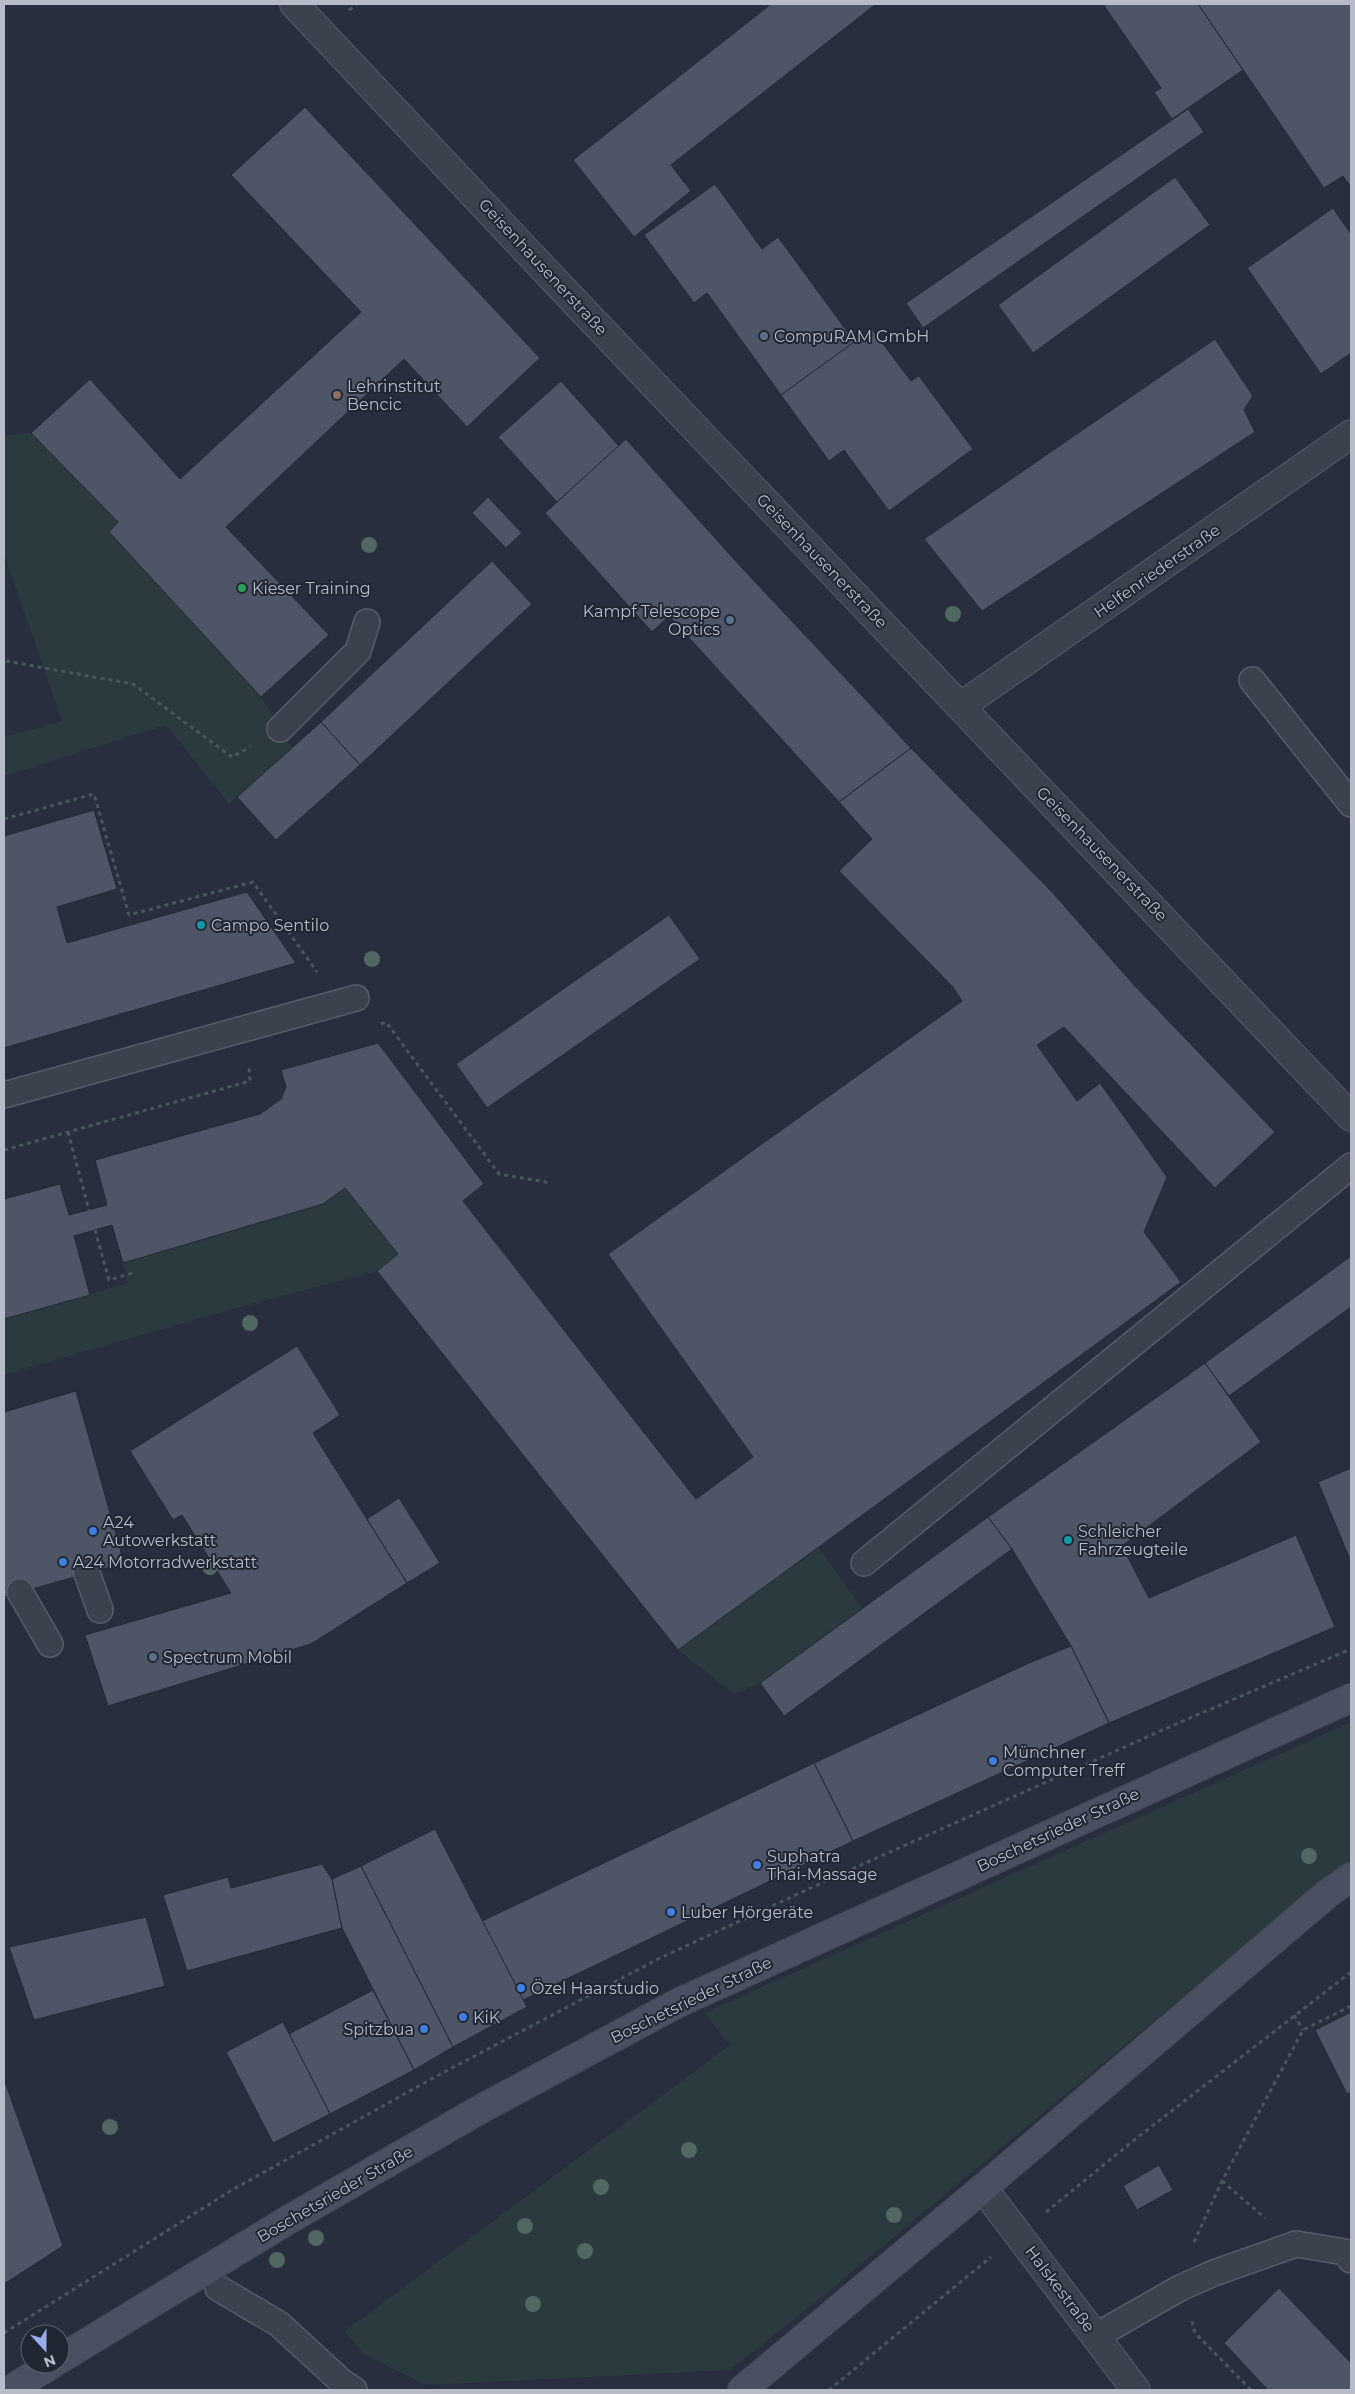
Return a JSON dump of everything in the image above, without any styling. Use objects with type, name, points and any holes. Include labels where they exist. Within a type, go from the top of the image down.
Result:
[{"type":"main road","name":"Boschetsrieder Straße","points":[[70,2353],[297,2216],[481,2109],[678,2002],[1351,1698]]},
{"type":"main road","points":[[742,2390],[983,2188],[1326,1895],[1351,1877]]},
{"type":"main road","points":[[10,2390],[36,2374]]},
{"type":"street","name":"Geisenhausenerstraße","points":[[294,4],[1350,1114]]},
{"type":"street","name":"Helfenriederstraße","points":[[961,706],[1351,434]]},
{"type":"street","name":"Halskestraße","points":[[983,2188],[1020,2234],[1136,2390]]},
{"type":"lane","points":[[280,729],[358,652],[367,622]]},
{"type":"lane","points":[[1252,680],[1351,804]]},
{"type":"lane","points":[[4,1095],[356,998]]},
{"type":"lane","points":[[864,1563],[1351,1166]]},
{"type":"lane","points":[[87,1573],[100,1610]]},
{"type":"lane","points":[[20,1592],[50,1644]]},
{"type":"lane","points":[[1096,2336],[1161,2297],[1180,2288],[1214,2273],[1296,2244],[1345,2252],[1351,2260]]},
{"type":"lane","points":[[218,2288],[280,2324],[342,2382],[354,2390]]},
{"type":"path","points":[[6,661],[133,684],[232,757],[280,729]]},
{"type":"path","points":[[4,819],[94,794],[129,915],[252,882],[322,978]]},
{"type":"path","points":[[377,1025],[386,1022],[499,1174],[551,1183]]},
{"type":"path","points":[[4,1150],[250,1081],[248,1062]]},
{"type":"path","points":[[68,1132],[89,1210]]},
{"type":"path","points":[[95,1230],[109,1280],[136,1272]]},
{"type":"path","points":[[829,2390],[1294,2014],[1351,1972]]},
{"type":"path","points":[[1251,2390],[1195,2332],[1180,2288],[1190,2250],[1222,2181],[1303,2030],[1351,2006]]},
{"type":"path","points":[[1294,2014],[1303,2030]]},
{"type":"path","points":[[1222,2181],[1296,2244]]},
{"type":"shaded area","points":[[31,433],[118,522],[109,532],[261,697],[292,748],[229,804],[166,725],[4,776],[4,737],[62,721],[4,554],[4,435]]},
{"type":"shaded area","points":[[345,1188],[398,1254],[377,1271],[211,1315],[4,1375],[4,1319],[128,1283],[123,1263],[323,1204]]},
{"type":"shaded area","points":[[818,1547],[862,1608],[760,1683],[734,1694],[678,1650]]},
{"type":"shaded area","points":[[1351,1722],[1351,1862],[1296,1903],[818,2300],[730,2370],[427,2385],[364,2355],[345,2331],[730,2045],[704,2013]]},
{"type":"building","points":[[771,4],[876,4],[671,165],[691,191],[634,237],[573,160]]},
{"type":"building","points":[[1103,4],[1198,4],[1243,70],[1172,119],[1154,92],[1161,88]]},
{"type":"building","points":[[1198,4],[1351,4],[1351,187],[1343,176],[1324,188]]},
{"type":"building","points":[[305,107],[540,358],[467,427],[404,359],[226,527],[329,635],[261,697],[109,532],[118,522],[31,433],[90,379],[180,479],[361,312],[231,175]]},
{"type":"building","points":[[1188,109],[1204,132],[923,328],[906,303]]},
{"type":"building","points":[[1175,177],[1210,225],[1033,353],[998,305]]},
{"type":"building","points":[[715,184],[762,249],[778,237],[855,342],[781,395],[707,293],[694,303],[644,235]]},
{"type":"building","points":[[1333,208],[1351,234],[1351,353],[1321,374],[1247,268]]},
{"type":"building","points":[[872,329],[911,381],[919,376],[973,449],[889,511],[844,450],[829,461],[781,395]]},
{"type":"building","points":[[1215,339],[1253,396],[1244,410],[1255,432],[982,611],[924,539]]},
{"type":"building","points":[[561,381],[619,446],[557,502],[498,437]]},
{"type":"building","points":[[626,439],[742,568],[911,748],[839,802],[669,616],[652,632],[545,513]]},
{"type":"building","points":[[488,497],[522,533],[506,548],[472,513]]},
{"type":"building","points":[[492,561],[532,604],[360,765],[321,722]]},
{"type":"building","points":[[321,722],[360,765],[276,840],[237,797]]},
{"type":"building","points":[[911,748],[1052,892],[1135,986],[1275,1132],[1215,1188],[1064,1027],[1037,1045],[1077,1101],[1100,1083],[1167,1177],[1144,1232],[1181,1282],[678,1650],[377,1271],[398,1254],[345,1188],[323,1204],[123,1263],[112,1225],[74,1236],[90,1295],[4,1319],[4,1199],[60,1184],[69,1215],[107,1205],[95,1160],[260,1114],[281,1099],[286,1087],[281,1070],[378,1043],[484,1184],[463,1201],[696,1499],[753,1457],[608,1254],[962,1001],[953,987],[839,871],[872,839],[839,802]]},
{"type":"building","name":"Campo Sentilo","points":[[94,810],[117,889],[57,907],[67,943],[247,892],[296,963],[4,1048],[4,836]]},
{"type":"building","points":[[669,915],[700,959],[487,1108],[456,1064]]},
{"type":"building","points":[[1351,1256],[1351,1307],[1229,1396],[1205,1363]]},
{"type":"building","points":[[297,1346],[340,1415],[313,1433],[407,1583],[311,1644],[108,1706],[85,1635],[231,1593],[182,1515],[173,1520],[130,1451]]},
{"type":"building","name":"Schleicher Fahrzeugteile","points":[[1205,1363],[1261,1442],[1122,1546],[1149,1598],[1296,1535],[1335,1627],[1109,1723],[1071,1646],[1012,1549],[988,1517]]},
{"type":"building","points":[[76,1391],[124,1563],[4,1597],[4,1412]]},
{"type":"building","points":[[1351,1468],[1351,1562],[1318,1482]]},
{"type":"building","points":[[399,1498],[440,1563],[407,1583],[367,1519]]},
{"type":"building","points":[[988,1517],[1012,1549],[784,1716],[760,1683]]},
{"type":"building","points":[[1071,1646],[1109,1723],[853,1841],[814,1763],[1029,1663]]},
{"type":"building","points":[[814,1763],[853,1841],[523,2000],[482,1921]]},
{"type":"building","points":[[435,1829],[527,2007],[453,2047],[361,1866]]},
{"type":"building","points":[[322,1864],[332,1879],[342,1928],[187,1971],[163,1895],[228,1877],[231,1888]]},
{"type":"building","points":[[361,1866],[453,2047],[414,2070],[342,1928],[332,1879]]},
{"type":"building","points":[[146,1917],[165,1986],[34,2020],[9,1947]]},
{"type":"building","points":[[373,1990],[414,2070],[330,2114],[289,2034]]},
{"type":"building","points":[[1351,2012],[1351,2092],[1347,2094],[1315,2030]]},
{"type":"building","points":[[283,2022],[330,2114],[273,2143],[226,2052]]},
{"type":"building","points":[[4,2079],[63,2246],[4,2284]]},
{"type":"building","points":[[1159,2165],[1173,2190],[1137,2210],[1123,2186]]},
{"type":"building","points":[[1279,2288],[1351,2363],[1351,2390],[1268,2390],[1224,2343]]},
{"type":"place","name":"CompuRAM GmbH","points":[[764,336]]},
{"type":"place","name":"Lehrinstitut Bencic","points":[[337,395]]},
{"type":"place","name":"Kieser Training","points":[[242,588]]},
{"type":"place","name":"Kampf Telescope Optics","points":[[730,620]]},
{"type":"place","name":"Campo Sentilo","points":[[201,925]]},
{"type":"place","name":"A24 Autowerkstatt","points":[[93,1531]]},
{"type":"place","name":"Schleicher Fahrzeugteile","points":[[1068,1540]]},
{"type":"place","name":"A24 Motorradwerkstatt","points":[[63,1562]]},
{"type":"place","name":"Spectrum Mobil","points":[[153,1657]]},
{"type":"place","name":"Münchner Computer Treff","points":[[993,1761]]},
{"type":"place","name":"Suphatra Thai-Massage","points":[[757,1865]]},
{"type":"place","name":"Luber Hörgeräte","points":[[671,1912]]},
{"type":"place","name":"Özel Haarstudio","points":[[521,1988]]},
{"type":"place","name":"KiK","points":[[463,2017]]},
{"type":"place","name":"Spitzbua","points":[[424,2029]]}]
